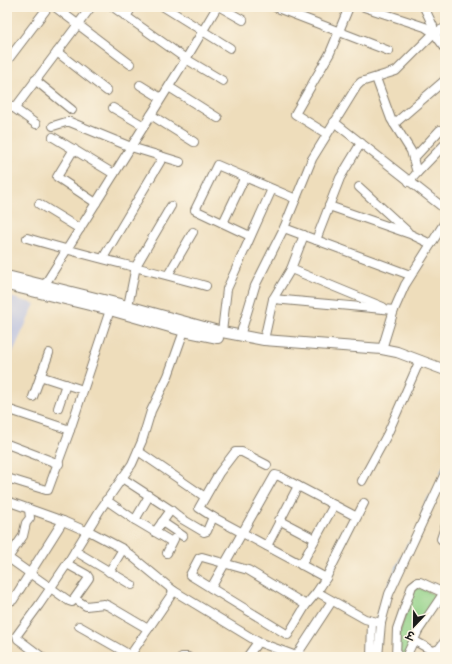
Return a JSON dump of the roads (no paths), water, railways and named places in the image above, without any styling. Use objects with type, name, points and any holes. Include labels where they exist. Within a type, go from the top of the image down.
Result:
[{"type":"main road","points":[[7,276],[240,336],[264,340],[382,349],[397,352],[445,370]]},
{"type":"main road","points":[[7,285],[110,310],[184,331],[240,342],[415,358]]},
{"type":"street","points":[[7,60],[48,7]]},
{"type":"street","points":[[55,7],[130,64]]},
{"type":"street","points":[[36,124],[11,105],[35,80],[91,7]]},
{"type":"street","points":[[113,7],[186,59],[223,81]]},
{"type":"street","points":[[126,17],[132,7]]},
{"type":"street","points":[[164,7],[230,48]]},
{"type":"street","points":[[44,286],[218,7],[243,20]]},
{"type":"street","points":[[275,7],[389,51]]},
{"type":"street","points":[[327,134],[295,114],[330,53],[340,32],[349,7]]},
{"type":"street","points":[[364,7],[425,27],[434,33],[445,48]]},
{"type":"street","points":[[424,7],[433,26],[434,33]]},
{"type":"street","points":[[240,336],[255,286],[284,228],[312,159],[357,86],[361,82],[396,71],[434,33],[445,28]]},
{"type":"street","points":[[56,52],[107,91]]},
{"type":"street","points":[[376,78],[391,119],[411,151],[417,173]]},
{"type":"street","points":[[35,80],[72,110]]},
{"type":"street","points":[[394,124],[445,80]]},
{"type":"street","points":[[140,85],[161,98]]},
{"type":"street","points":[[169,87],[218,118]]},
{"type":"street","points":[[113,108],[144,126]]},
{"type":"street","points":[[151,115],[194,142]]},
{"type":"street","points":[[53,126],[70,122],[131,147],[180,162]]},
{"type":"street","points":[[334,122],[445,209]]},
{"type":"street","points":[[413,159],[440,130]]},
{"type":"street","points":[[53,137],[114,174]]},
{"type":"street","points":[[316,240],[340,178],[361,143]]},
{"type":"street","points":[[409,182],[445,144]]},
{"type":"street","points":[[74,149],[57,177],[96,203]]},
{"type":"street","points":[[102,258],[163,157]]},
{"type":"street","points":[[250,236],[195,210],[217,165],[296,199]]},
{"type":"street","points":[[224,224],[245,177]]},
{"type":"street","points":[[359,187],[410,234]]},
{"type":"street","points":[[222,332],[227,289],[272,189]]},
{"type":"street","points":[[39,204],[80,229]]},
{"type":"street","points":[[128,306],[136,266],[171,206]]},
{"type":"street","points":[[329,206],[410,234],[431,244]]},
{"type":"street","points":[[382,349],[392,310],[404,285],[445,222]]},
{"type":"street","points":[[284,228],[410,275]]},
{"type":"street","points":[[168,275],[193,232]]},
{"type":"street","points":[[264,340],[273,299],[291,269],[304,235]]},
{"type":"street","points":[[28,238],[67,250],[136,266],[206,286]]},
{"type":"street","points":[[291,269],[392,310]]},
{"type":"street","points":[[273,299],[392,310]]},
{"type":"street","points":[[7,478],[48,490],[59,464],[110,310]]},
{"type":"street","points":[[42,657],[16,636],[67,564],[106,500],[132,464],[138,451],[150,411],[168,376],[184,331]]},
{"type":"street","points":[[33,397],[48,353]]},
{"type":"street","points":[[362,481],[387,435],[415,358]]},
{"type":"street","points":[[40,376],[83,390]]},
{"type":"street","points":[[58,408],[66,384]]},
{"type":"street","points":[[7,409],[70,430]]},
{"type":"street","points":[[7,444],[59,464]]},
{"type":"street","points":[[138,451],[205,497]]},
{"type":"street","points":[[267,465],[242,452],[235,452],[219,473],[199,508],[326,578]]},
{"type":"street","points":[[371,657],[376,622],[445,473]]},
{"type":"street","points":[[211,588],[275,475],[357,517]]},
{"type":"street","points":[[122,478],[171,510],[184,521],[204,532],[207,530],[213,517]]},
{"type":"street","points":[[267,546],[279,520],[298,486]]},
{"type":"street","points":[[135,520],[149,496]]},
{"type":"street","points":[[106,500],[135,520],[172,542]]},
{"type":"street","points":[[7,501],[87,530],[123,549],[174,591],[258,642],[298,656],[332,601]]},
{"type":"street","points":[[306,605],[248,570],[224,563],[202,557],[199,558],[191,573],[191,576],[288,635],[306,605],[326,578],[364,503]]},
{"type":"street","points":[[301,565],[334,505]]},
{"type":"street","points":[[29,509],[30,518],[26,524],[24,534],[8,558],[70,602],[75,599],[89,578],[87,575],[67,564]]},
{"type":"street","points":[[155,532],[171,510]]},
{"type":"street","points":[[279,520],[315,539]]},
{"type":"street","points":[[7,600],[10,602],[12,600],[63,521]]},
{"type":"street","points":[[162,522],[180,535],[172,542],[167,553]]},
{"type":"street","points":[[445,527],[441,539],[445,543]]},
{"type":"street","points":[[109,572],[123,549]]},
{"type":"street","points":[[74,551],[132,585]]},
{"type":"street","points":[[396,657],[398,629],[412,586],[417,582],[420,582],[444,592],[413,640],[406,657]]},
{"type":"street","points":[[79,626],[129,656],[174,591]]},
{"type":"street","points":[[317,592],[364,619],[376,622]]},
{"type":"street","points":[[75,599],[86,606],[104,604],[110,606],[148,629]]},
{"type":"street","points":[[376,622],[378,657]]},
{"type":"street","points":[[413,640],[433,651],[439,649],[445,641]]},
{"type":"street","points":[[247,657],[258,642]]},
{"type":"street","points":[[182,657],[188,657]]},
{"type":"waterway","points":[[441,472],[445,464]]},
{"type":"waterway","points":[[422,512],[429,497]]},
{"type":"waterway","points":[[405,549],[409,542]]},
{"type":"waterway","points":[[386,592],[402,556]]},
{"type":"waterway","points":[[378,619],[383,601]]}]
